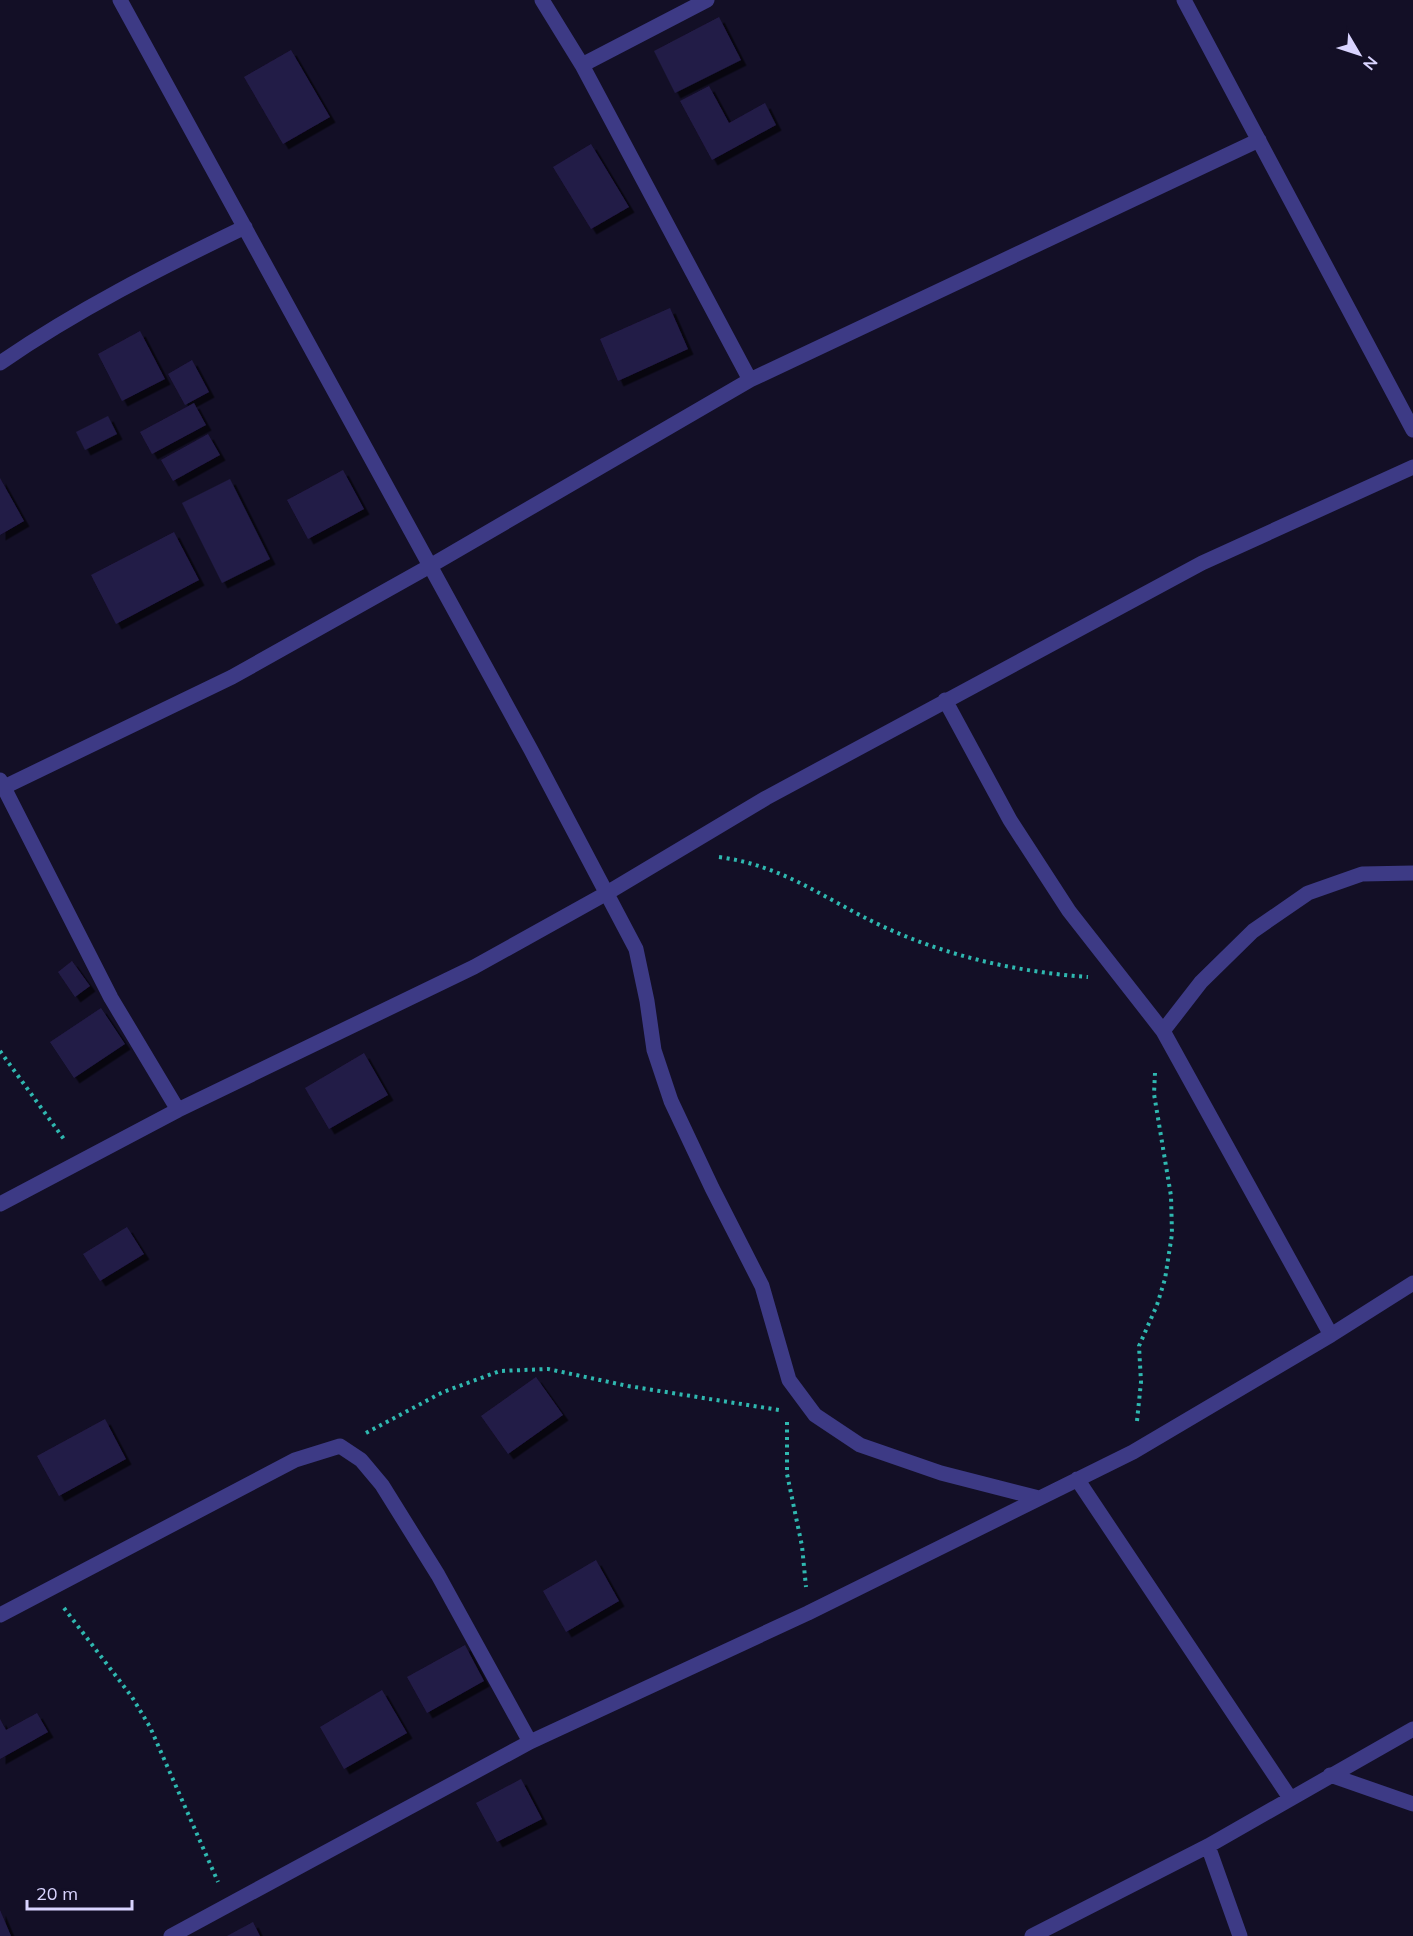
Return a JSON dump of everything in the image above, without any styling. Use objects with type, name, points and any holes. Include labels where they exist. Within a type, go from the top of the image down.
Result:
[{"type":"street","points":[[120,0],[430,566],[636,949],[654,1050],[671,1101],[711,1188],[762,1286],[789,1380],[815,1414],[860,1445],[941,1473],[1039,1498]]},
{"type":"street","points":[[542,0],[582,65],[750,380]]},
{"type":"street","points":[[582,65],[707,0]]},
{"type":"street","points":[[1184,0],[1413,430]]},
{"type":"street","points":[[178,1110],[111,998],[1,786],[232,677],[430,566],[750,380],[1260,140]]},
{"type":"street","points":[[0,363],[49,329],[146,275],[245,227]]},
{"type":"street","points":[[0,1204],[79,1160],[178,1110],[474,968],[607,893],[766,798],[1202,563],[1413,467]]},
{"type":"street","points":[[945,700],[1010,820],[1069,911],[1163,1031],[1331,1335]]},
{"type":"street","points":[[1163,1031],[1201,982],[1252,931],[1308,893],[1362,874],[1413,873]]},
{"type":"street","points":[[171,1936],[530,1742],[808,1613],[1133,1452],[1331,1335],[1413,1283]]},
{"type":"street","points":[[0,1615],[296,1460],[340,1446],[361,1460],[382,1485],[438,1575],[530,1742]]},
{"type":"street","points":[[1077,1479],[1290,1798]]},
{"type":"street","points":[[1032,1936],[1208,1846],[1413,1729]]},
{"type":"street","points":[[1330,1775],[1413,1804]]},
{"type":"street","points":[[1208,1846],[1240,1936]]},
{"type":"path","points":[[677,851],[749,861],[788,875],[881,926],[946,952],[1003,966],[1057,975],[1122,978]]},
{"type":"path","points":[[1133,1452],[1141,1382],[1139,1346],[1166,1279],[1172,1234],[1172,1196],[1154,1094],[1155,1062],[1163,1031]]},
{"type":"path","points":[[0,1051],[79,1160]]},
{"type":"path","points":[[340,1446],[442,1392],[500,1371],[548,1369],[628,1386],[788,1412],[787,1474],[802,1546],[808,1613]]},
{"type":"path","points":[[48,1588],[132,1697],[150,1727],[228,1905]]},
{"type":"building","points":[[719,17],[741,60],[675,93],[654,51]]},
{"type":"building","points":[[291,50],[330,117],[283,144],[244,77]]},
{"type":"building","points":[[709,86],[729,123],[765,103],[776,125],[712,160],[680,101]]},
{"type":"building","points":[[591,144],[629,207],[591,229],[553,167]]},
{"type":"building","points":[[670,308],[688,349],[618,381],[600,339]]},
{"type":"building","points":[[140,331],[165,379],[122,401],[98,354]]},
{"type":"building","points":[[192,360],[209,392],[185,405],[168,374]]},
{"type":"building","points":[[194,403],[206,425],[152,454],[140,432]]},
{"type":"building","points":[[108,416],[117,434],[85,450],[76,432]]},
{"type":"building","points":[[208,434],[220,455],[173,481],[161,460]]},
{"type":"building","points":[[343,470],[364,509],[308,539],[287,500]]},
{"type":"building","points":[[0,478],[24,521],[0,535]]},
{"type":"building","points":[[230,479],[270,559],[222,583],[182,503]]},
{"type":"building","points":[[174,532],[199,580],[116,624],[91,575]]},
{"type":"building","points":[[72,961],[90,986],[75,997],[58,972]]},
{"type":"building","points":[[101,1008],[125,1044],[74,1078],[50,1042]]},
{"type":"building","points":[[364,1053],[388,1095],[329,1129],[305,1088]]},
{"type":"building","points":[[127,1227],[144,1254],[100,1281],[83,1254]]},
{"type":"building","points":[[536,1377],[563,1415],[508,1454],[481,1416]]},
{"type":"building","points":[[105,1419],[126,1459],[59,1496],[37,1456]]},
{"type":"building","points":[[596,1560],[619,1601],[566,1632],[543,1591]]},
{"type":"building","points":[[465,1645],[484,1681],[427,1713],[407,1677]]},
{"type":"building","points":[[382,1690],[407,1733],[344,1769],[320,1727]]},
{"type":"building","points":[[37,1713],[48,1732],[0,1759],[0,1719],[6,1730]]},
{"type":"building","points":[[521,1779],[542,1819],[497,1842],[476,1803]]},
{"type":"building","points":[[0,1910],[11,1936],[0,1936]]},
{"type":"building","points":[[253,1922],[260,1936],[227,1936]]}]
